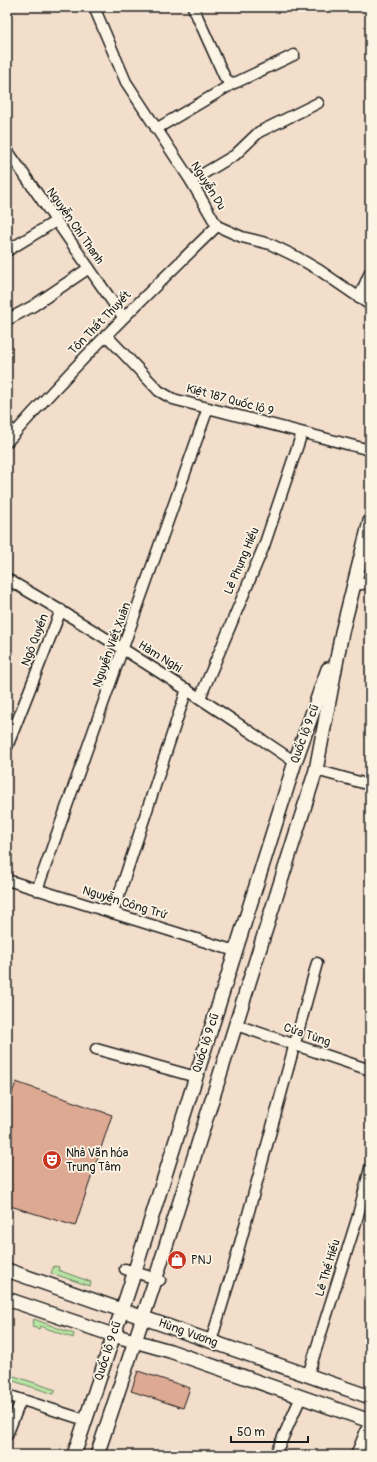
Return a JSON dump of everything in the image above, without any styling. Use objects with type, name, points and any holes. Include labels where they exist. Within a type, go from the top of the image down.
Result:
[{"type":"main road","name":"Quốc lộ 9 cũ","points":[[98,1455],[143,1317],[158,1279],[217,1084],[316,770],[342,632],[370,520]]},
{"type":"main road","name":"Quốc lộ 9 cũ","points":[[74,1455],[122,1309],[130,1270],[196,1077],[295,762],[342,632]]},
{"type":"main road","points":[[295,762],[316,770]]},
{"type":"main road","points":[[235,951],[257,958]]},
{"type":"main road","points":[[214,1017],[236,1025]]},
{"type":"main road","points":[[196,1077],[217,1084]]},
{"type":"main road","name":"Hùng Vương","points":[[7,1270],[370,1397]]},
{"type":"main road","name":"Hùng Vương","points":[[7,1299],[113,1335],[170,1351],[370,1421]]},
{"type":"main road","points":[[301,1397],[308,1375]]},
{"type":"main road","points":[[85,1420],[106,1428]]},
{"type":"street","name":"Nguyễn Du","points":[[94,7],[126,82],[191,181],[217,226],[242,237],[270,244],[295,256],[320,270],[370,305]]},
{"type":"street","points":[[193,7],[225,78],[227,81],[234,83]]},
{"type":"street","points":[[156,129],[234,83],[294,55]]},
{"type":"street","points":[[191,181],[235,155],[259,132],[318,104]]},
{"type":"street","name":"Nguyễn Chí Thanh","points":[[7,150],[123,317]]},
{"type":"street","points":[[7,251],[56,221]]},
{"type":"street","name":"Tôn Thất Thuyết","points":[[7,442],[11,429],[217,226]]},
{"type":"street","points":[[7,320],[33,306],[89,268]]},
{"type":"street","points":[[359,298],[370,272]]},
{"type":"street","name":"Kiệt 187 Quốc lộ 9","points":[[106,335],[159,391],[174,399],[370,450]]},
{"type":"street","name":"Nguyễn Viết Xuân","points":[[38,890],[124,650],[208,408]]},
{"type":"street","name":"Lê Phụng Hiểu","points":[[200,698],[264,546],[302,433]]},
{"type":"street","name":"Hàm Nghi","points":[[7,579],[61,610],[187,689],[295,762]]},
{"type":"street","points":[[354,585],[370,583]]},
{"type":"street","name":"Ngô Quyền","points":[[7,747],[61,610]]},
{"type":"street","points":[[113,913],[187,689]]},
{"type":"street","points":[[316,770],[370,785]]},
{"type":"street","name":"Nguyễn Công Trứ","points":[[7,880],[235,951]]},
{"type":"street","points":[[211,1341],[233,1269],[317,963]]},
{"type":"street","name":"Cửa Tùng","points":[[236,1025],[370,1070]]},
{"type":"street","points":[[96,1049],[196,1077]]},
{"type":"street","name":"Lê Thế Hiếu","points":[[308,1375],[357,1219],[370,1168]]},
{"type":"street","points":[[130,1270],[158,1279]]},
{"type":"street","points":[[7,1395],[85,1420]]},
{"type":"street","points":[[275,1455],[301,1397]]},
{"type":"street","points":[[7,1435],[21,1400]]},
{"type":"street","points":[[356,1455],[370,1421]]},
{"type":"green space","points":[[54,1266],[59,1267],[58,1270],[91,1282],[90,1286],[51,1273]]},
{"type":"green space","points":[[34,1319],[74,1334],[73,1338],[40,1326],[39,1329],[32,1327]]},
{"type":"green space","points":[[7,1368],[11,1370],[11,1375],[56,1390],[54,1394],[7,1379]]},
{"type":"building","name":"Nhà Văn hóa Trung Tâm","points":[[16,1082],[112,1115],[75,1226],[7,1205],[7,1108]]},
{"type":"building","points":[[138,1371],[190,1388],[183,1408],[131,1391]]},
{"type":"place","name":"Nhà Văn hóa Trung Tâm","points":[[52,1160]]},
{"type":"place","name":"PNJ","points":[[177,1260]]}]
